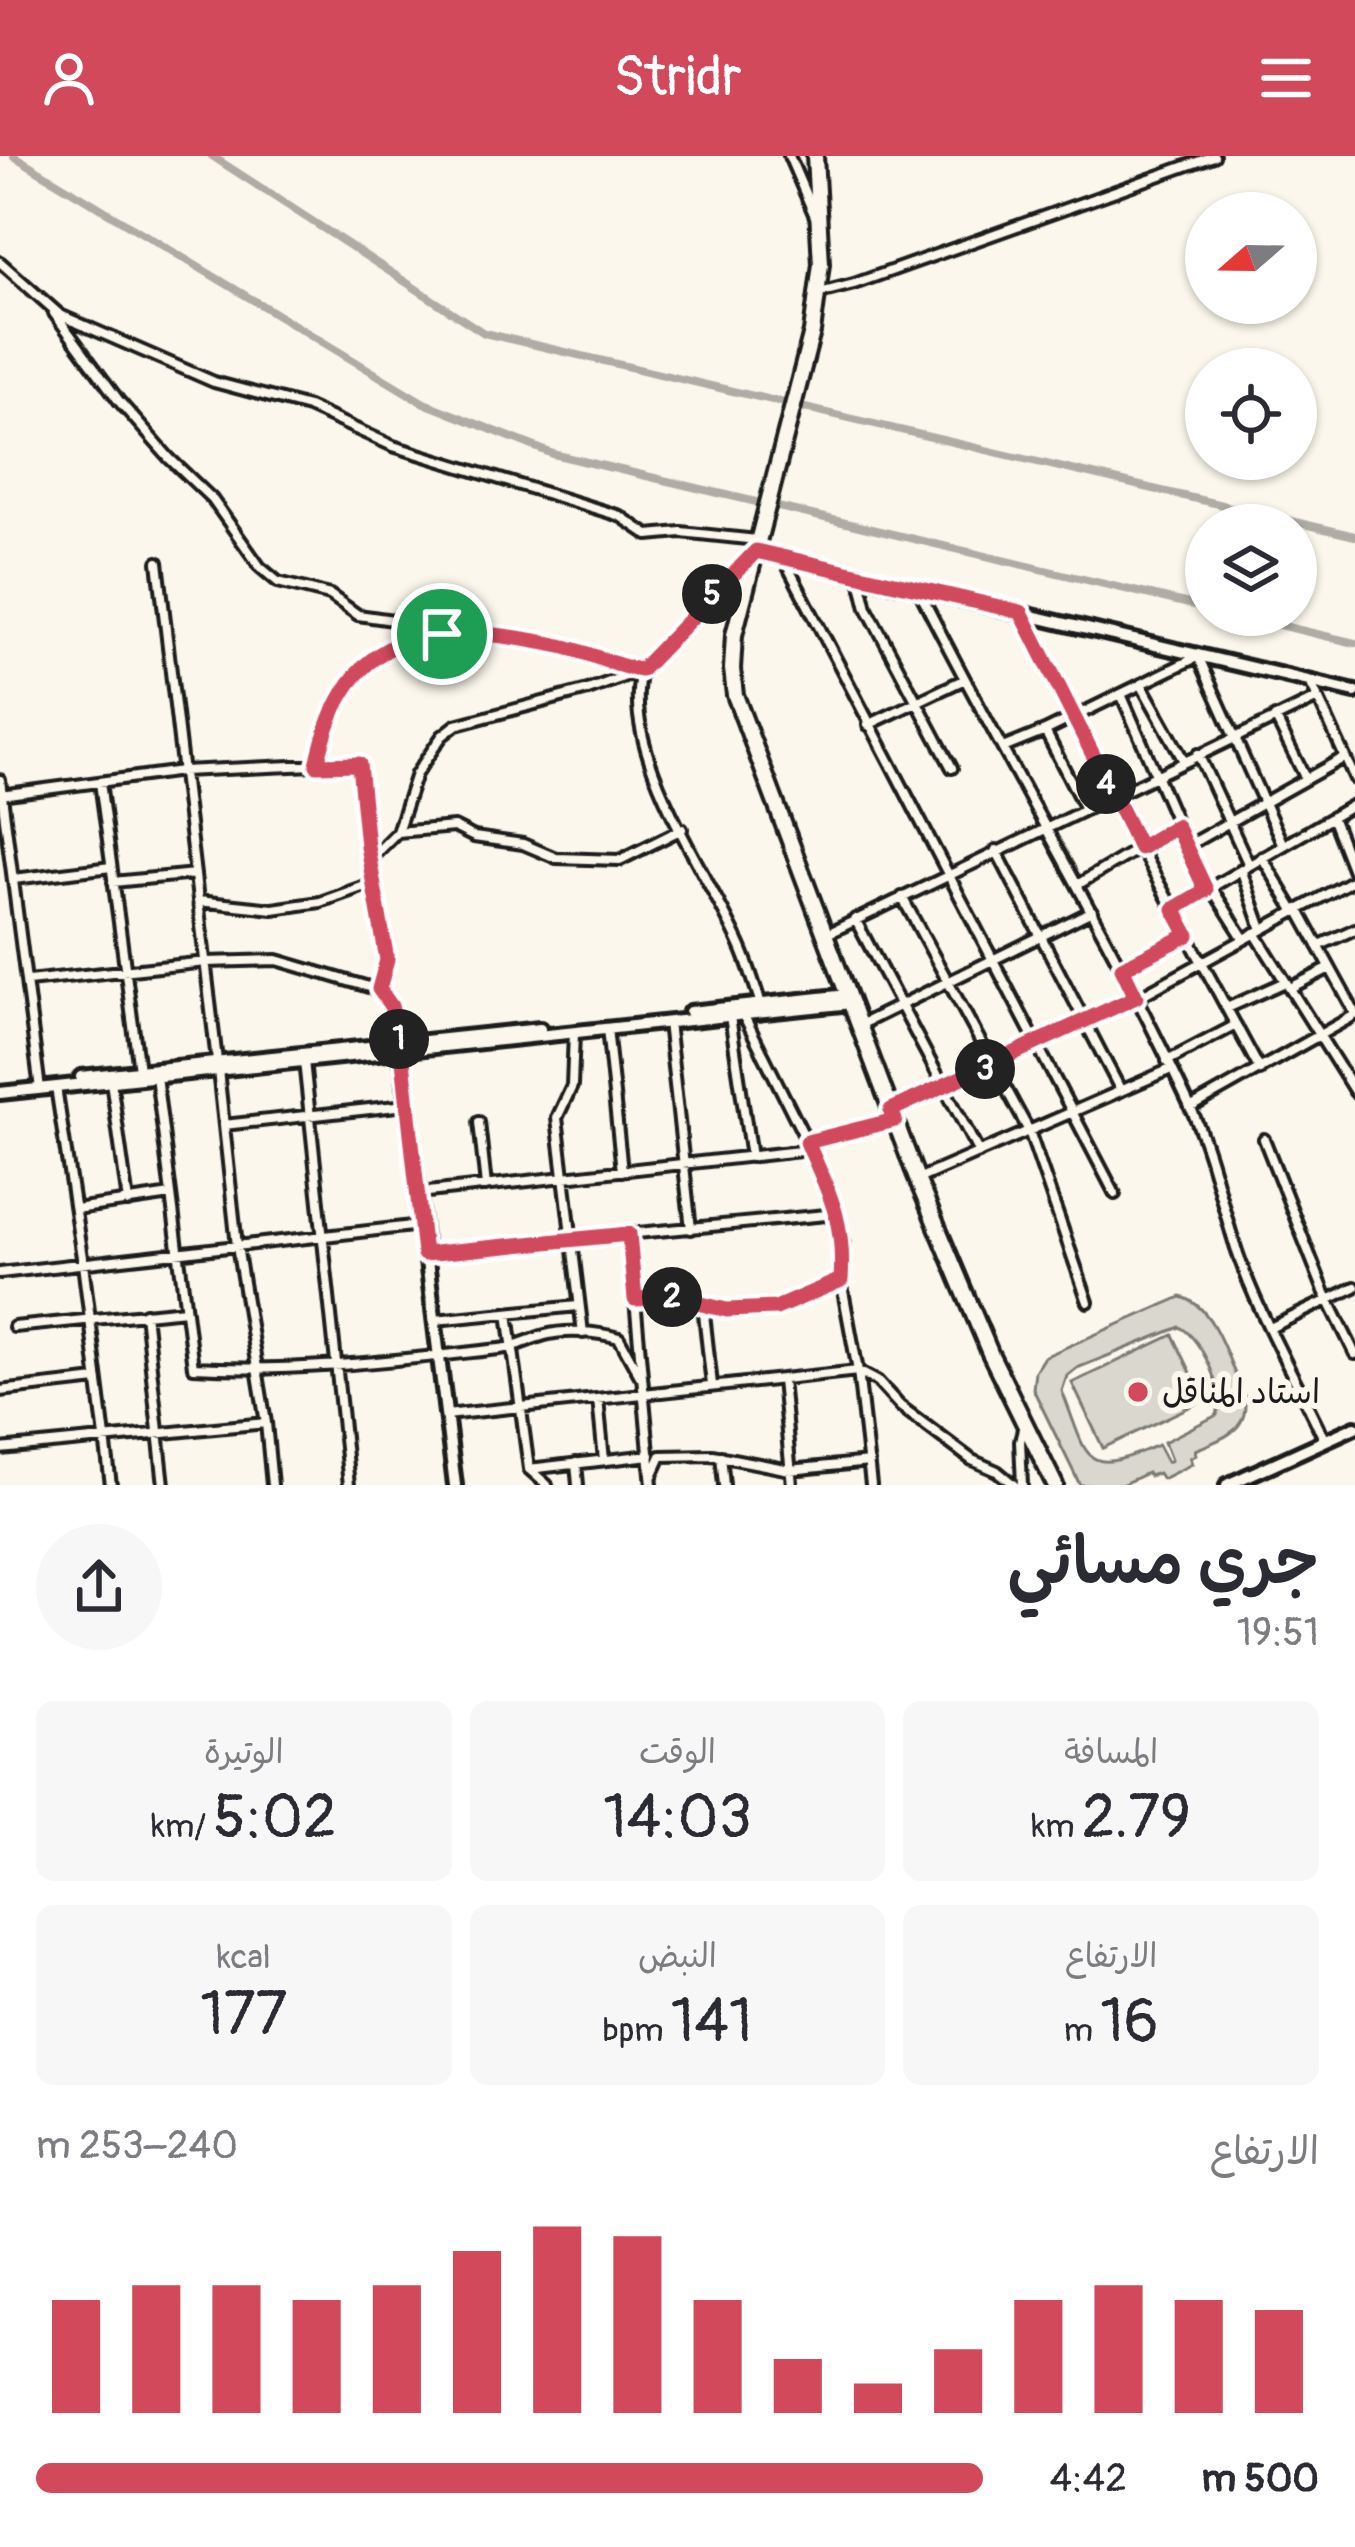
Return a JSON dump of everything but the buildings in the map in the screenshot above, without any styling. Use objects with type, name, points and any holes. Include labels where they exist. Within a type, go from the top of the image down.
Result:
[{"type":"main road","points":[[815,156],[821,227],[818,293],[734,635],[736,695],[917,1179],[990,1353],[1055,1485]]},
{"type":"street","points":[[789,156],[821,227]]},
{"type":"street","points":[[818,293],[1214,156]]},
{"type":"street","points":[[0,262],[51,308],[119,401],[212,499],[260,567],[278,581],[329,595],[358,615],[421,624],[442,634]]},
{"type":"street","points":[[51,308],[112,340],[214,382],[308,406],[386,443],[620,516],[648,536],[681,532],[758,546],[1355,692]]},
{"type":"street","points":[[370,860],[398,832],[416,774],[442,736],[456,725],[588,690],[641,670],[758,546]]},
{"type":"street","points":[[792,558],[788,566],[868,724],[1115,1194]]},
{"type":"street","points":[[158,562],[237,1246],[272,1485]]},
{"type":"street","points":[[859,574],[867,608],[952,768]]},
{"type":"street","points":[[918,588],[963,680],[1122,968],[1190,1108],[1213,1158],[1235,1245],[1325,1441]]},
{"type":"street","points":[[1021,612],[1112,796],[1260,1070]]},
{"type":"street","points":[[317,765],[324,733],[359,670],[386,647],[418,636],[502,637],[562,646],[614,666],[641,670]]},
{"type":"street","points":[[1003,748],[1199,656]]},
{"type":"street","points":[[1199,656],[1283,845]]},
{"type":"street","points":[[641,670],[634,694],[646,758],[741,946],[761,1004]]},
{"type":"street","points":[[868,724],[963,680]]},
{"type":"street","points":[[1310,680],[1355,779]]},
{"type":"street","points":[[1141,684],[1184,761]]},
{"type":"street","points":[[1121,694],[1185,847],[1244,939]]},
{"type":"street","points":[[825,934],[1318,698]]},
{"type":"street","points":[[1275,717],[1306,779]]},
{"type":"street","points":[[1045,731],[1085,808]]},
{"type":"street","points":[[1198,754],[1245,867],[1259,931],[1355,1092]]},
{"type":"street","points":[[1185,847],[1345,757]]},
{"type":"street","points":[[1,795],[182,771],[359,764],[387,960],[379,989]]},
{"type":"street","points":[[0,780],[40,1085]]},
{"type":"street","points":[[100,782],[140,1070]]},
{"type":"street","points":[[1174,909],[1355,804]]},
{"type":"street","points":[[417,1193],[751,1157],[808,1146],[893,1115],[1136,997],[1355,877],[1332,817]]},
{"type":"street","points":[[1077,885],[1176,826]]},
{"type":"street","points":[[398,832],[454,827],[474,837],[524,844],[556,858],[620,860],[682,829]]},
{"type":"street","points":[[996,850],[1121,1091]]},
{"type":"street","points":[[1190,1108],[1355,1014],[1262,857]]},
{"type":"street","points":[[0,865],[12,864]]},
{"type":"street","points":[[14,879],[111,867]]},
{"type":"street","points":[[113,882],[195,874]]},
{"type":"street","points":[[198,901],[273,909],[320,902],[376,882]]},
{"type":"street","points":[[902,897],[1029,1131],[1088,1302]]},
{"type":"street","points":[[859,1026],[1092,911]]},
{"type":"street","points":[[856,919],[979,1153]]},
{"type":"street","points":[[1318,946],[1355,929]]},
{"type":"street","points":[[1122,968],[1188,935]]},
{"type":"street","points":[[28,981],[206,962],[278,960],[379,989],[391,1006],[400,1046],[455,1485]]},
{"type":"street","points":[[1227,1008],[1330,968]]},
{"type":"street","points":[[40,1085],[156,1076],[217,1065],[761,1004],[849,999]]},
{"type":"street","points":[[0,1089],[140,1070],[304,1060],[849,999]]},
{"type":"street","points":[[736,1015],[808,1146],[837,1214],[844,1242],[841,1280],[858,1371],[871,1485]]},
{"type":"street","points":[[736,1015],[751,1157]]},
{"type":"street","points":[[668,1022],[691,1229]]},
{"type":"street","points":[[917,1179],[1121,1091],[1236,1025]]},
{"type":"street","points":[[607,1028],[622,1171]]},
{"type":"street","points":[[574,1032],[573,1080],[557,1115],[583,1333]]},
{"type":"street","points":[[304,1060],[350,1485]]},
{"type":"street","points":[[156,1076],[193,1367],[257,1371],[512,1348],[548,1334],[583,1333],[619,1338],[640,1376]]},
{"type":"street","points":[[111,1081],[128,1202]]},
{"type":"street","points":[[56,1087],[111,1485]]},
{"type":"street","points":[[224,1125],[406,1105]]},
{"type":"street","points":[[479,1122],[486,1186]]},
{"type":"street","points":[[1264,1139],[1328,1300],[1355,1354]]},
{"type":"street","points":[[75,1210],[171,1196]]},
{"type":"street","points":[[424,1254],[837,1214]]},
{"type":"street","points":[[0,1274],[422,1225]]},
{"type":"street","points":[[629,1234],[652,1481]]},
{"type":"street","points":[[635,1299],[672,1297],[727,1310],[776,1308],[841,1280]]},
{"type":"street","points":[[1272,1327],[1355,1287]]},
{"type":"street","points":[[703,1305],[712,1385]]},
{"type":"street","points":[[433,1321],[578,1306]]},
{"type":"street","points":[[14,1327],[185,1310]]},
{"type":"street","points":[[145,1313],[164,1485]]},
{"type":"street","points":[[508,1313],[529,1469],[547,1485]]},
{"type":"street","points":[[445,1415],[858,1371],[877,1381],[900,1406],[934,1427],[972,1460],[1018,1485]]},
{"type":"street","points":[[0,1391],[98,1380]]},
{"type":"street","points":[[782,1380],[792,1485]]},
{"type":"street","points":[[598,1399],[604,1460]]},
{"type":"street","points":[[0,1449],[266,1423]]},
{"type":"street","points":[[1018,1485],[1025,1424]]},
{"type":"street","points":[[1227,1485],[1355,1427]]},
{"type":"street","points":[[529,1469],[650,1455]]},
{"type":"street","points":[[652,1481],[662,1456],[721,1456],[790,1470],[869,1462]]},
{"type":"street","points":[[721,1456],[724,1485]]},
{"type":"street","points":[[576,1463],[578,1485]]},
{"type":"shaded area","points":[[1181,1297],[1193,1302],[1213,1324],[1244,1396],[1243,1418],[1232,1432],[1195,1450],[1192,1464],[1162,1479],[1158,1473],[1147,1473],[1121,1485],[1080,1485],[1033,1389],[1035,1371],[1044,1357]],"holes":[[[1180,1327],[1215,1380],[1217,1415],[1164,1442],[1171,1460],[1167,1462],[1158,1445],[1114,1460],[1091,1456],[1062,1391],[1067,1376]]]},
{"type":"shaded area","name":"استاد المناقل","points":[[1173,1335],[1204,1400],[1103,1448],[1072,1383]]},
{"type":"waterway","points":[[14,156],[424,403],[553,454],[1185,603]]},
{"type":"waterway","points":[[212,156],[484,333],[1355,536]]},
{"type":"waterway","points":[[1317,634],[1355,643]]},
{"type":"place","name":"استاد المناقل","points":[[1138,1392]]},
{"type":"route","points":[[756,551],[1021,612],[1140,848],[1176,826],[1206,890],[1174,909],[1188,935],[1122,968],[1136,997],[891,1110],[895,1120],[807,1142],[844,1242],[841,1280],[776,1308],[727,1310],[672,1297],[635,1299],[629,1234],[424,1254],[402,1051],[391,1006],[379,989],[387,960],[367,846],[359,764],[317,765],[324,733],[359,670],[386,647],[442,634],[562,646],[614,666],[641,670],[756,551]]}]
